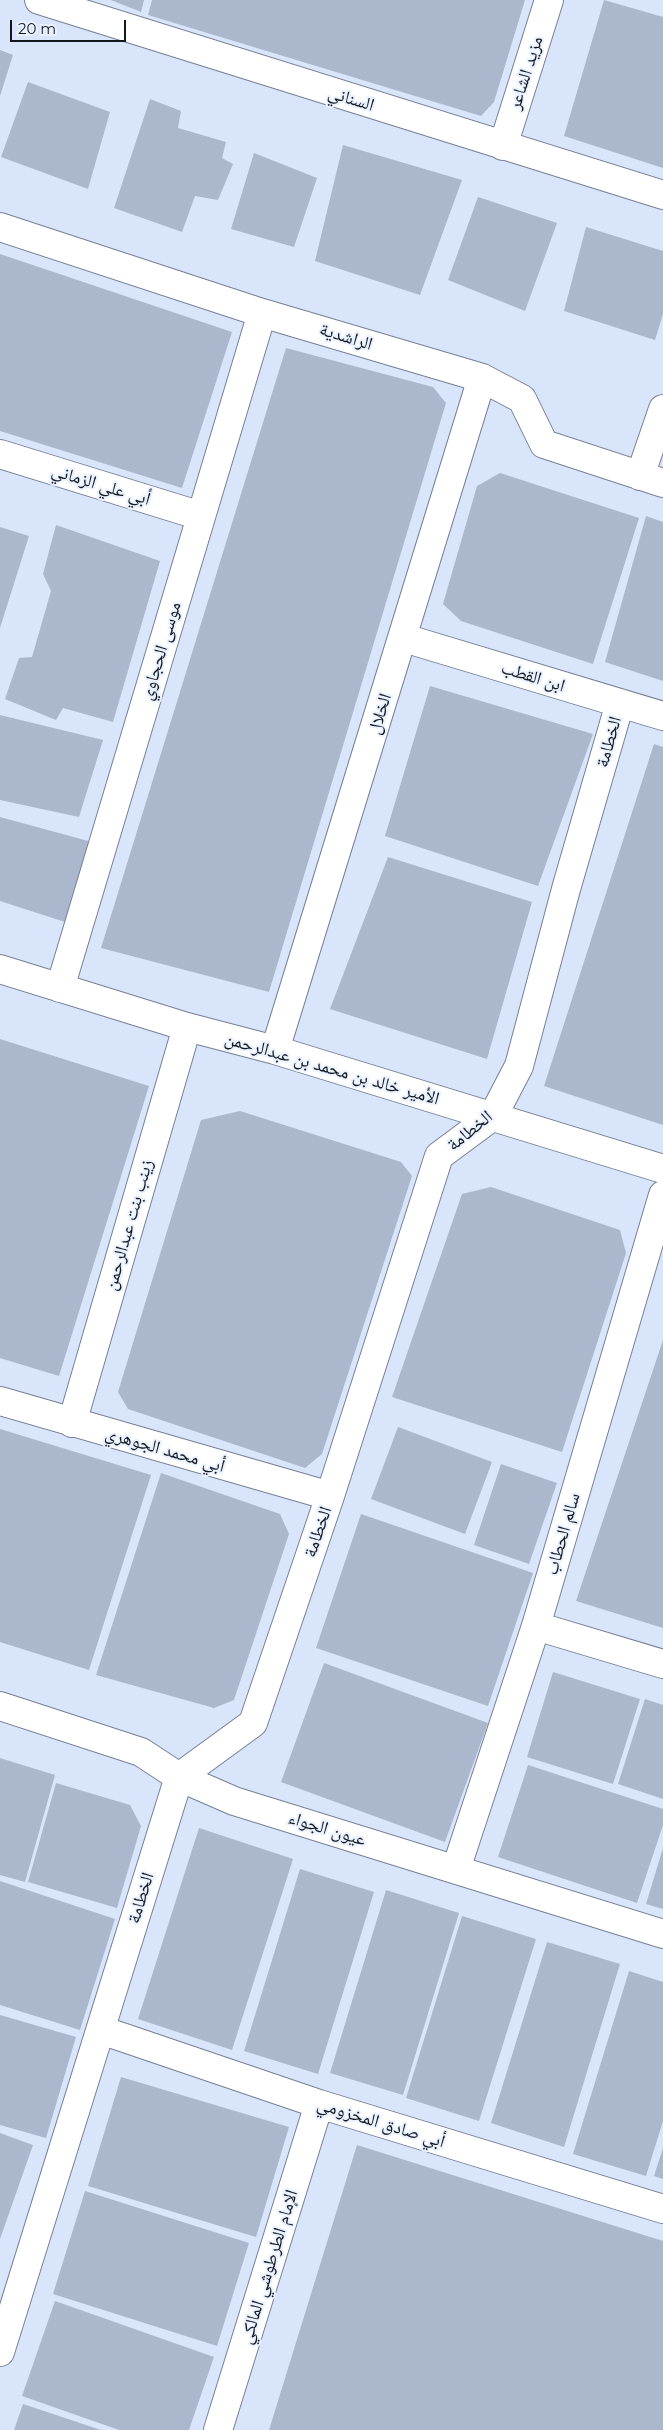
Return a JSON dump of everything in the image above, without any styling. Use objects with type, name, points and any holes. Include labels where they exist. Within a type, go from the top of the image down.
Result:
[{"type":"street","name":"السناني","points":[[39,0],[663,195]]},
{"type":"street","name":"مزيد الشاعر","points":[[503,146],[549,0]]},
{"type":"street","name":"الراشدية","points":[[0,227],[262,312],[482,378],[522,399],[544,444],[652,479]]},
{"type":"street","name":"موسى الحجاوي","points":[[60,988],[262,312]]},
{"type":"street","name":"الخلال","points":[[275,1050],[404,638],[482,378]]},
{"type":"street","points":[[652,479],[663,409]]},
{"type":"street","name":"أبي علي الزماني","points":[[0,454],[201,516]]},
{"type":"street","name":"ابن القطب","points":[[404,638],[663,716]]},
{"type":"street","name":"الخطامة","points":[[0,2352],[179,1776],[253,1723],[330,1496],[439,1156],[493,1116],[519,1066],[566,889],[620,703]]},
{"type":"street","name":"الأمير خالد بن محمد بن عبدالرحمن","points":[[0,969],[187,1027],[275,1050],[663,1169]]},
{"type":"street","name":"زينب بنت عبدالرحمن","points":[[72,1423],[187,1027]]},
{"type":"street","name":"سالم الحطاب","points":[[456,1869],[536,1626],[663,1196]]},
{"type":"street","name":"أبي محمد الجوهري","points":[[0,1401],[330,1496]]},
{"type":"street","points":[[536,1626],[663,1664]]},
{"type":"street","name":"عيون الجواء","points":[[0,1706],[142,1752],[179,1776],[234,1801],[663,1934]]},
{"type":"street","name":"أبي صادق المخزومي","points":[[101,2030],[320,2104],[663,2209]]},
{"type":"street","name":"الإمام الطرطوشي المالكي","points":[[218,2430],[320,2104]]},
{"type":"building","points":[[111,0],[144,0],[141,12]]},
{"type":"building","points":[[152,0],[525,0],[494,102],[481,116],[148,15]]},
{"type":"building","points":[[604,0],[663,17],[663,168],[564,136]]},
{"type":"building","points":[[0,50],[13,55],[0,96]]},
{"type":"building","points":[[28,82],[110,112],[88,189],[1,157]]},
{"type":"building","points":[[150,99],[181,111],[178,128],[226,142],[222,158],[233,164],[218,200],[195,196],[182,232],[114,208]]},
{"type":"building","points":[[343,145],[462,180],[420,295],[315,261]]},
{"type":"building","points":[[254,153],[317,178],[294,247],[231,229]]},
{"type":"building","points":[[478,197],[557,223],[525,311],[448,280]]},
{"type":"building","points":[[586,227],[663,251],[663,314],[655,340],[564,311]]},
{"type":"building","points":[[0,254],[232,332],[182,488],[0,431]]},
{"type":"building","points":[[286,348],[433,387],[446,403],[269,992],[101,948]]},
{"type":"building","points":[[500,473],[639,518],[593,664],[461,621],[443,604],[477,486]]},
{"type":"building","points":[[646,516],[663,522],[663,681],[605,662]]},
{"type":"building","points":[[56,525],[160,561],[113,722],[63,708],[56,720],[5,699],[19,658],[32,657],[51,591],[43,574]]},
{"type":"building","points":[[0,527],[29,536],[0,628]]},
{"type":"building","points":[[430,686],[593,734],[538,886],[385,836]]},
{"type":"building","points":[[0,715],[103,740],[79,817],[0,800]]},
{"type":"building","points":[[654,744],[663,747],[663,1125],[544,1086]]},
{"type":"building","points":[[0,817],[92,842],[65,922],[0,901]]},
{"type":"building","points":[[388,857],[532,902],[487,1059],[330,1009]]},
{"type":"building","points":[[0,1039],[149,1086],[59,1376],[0,1358]]},
{"type":"building","points":[[240,1111],[401,1162],[412,1176],[322,1454],[305,1468],[128,1409],[118,1392],[201,1120]]},
{"type":"building","points":[[491,1187],[620,1230],[626,1253],[562,1452],[392,1397],[462,1194]]},
{"type":"building","points":[[663,1340],[663,1628],[576,1601]]},
{"type":"building","points":[[398,1427],[492,1462],[465,1534],[371,1499]]},
{"type":"building","points":[[0,1429],[151,1475],[89,1670],[0,1642]]},
{"type":"building","points":[[501,1464],[557,1483],[529,1564],[474,1545]]},
{"type":"building","points":[[161,1473],[280,1514],[289,1534],[234,1700],[214,1708],[96,1675]]},
{"type":"building","points":[[361,1514],[533,1573],[488,1706],[316,1648]]},
{"type":"building","points":[[324,1663],[488,1723],[445,1842],[281,1782]]},
{"type":"building","points":[[553,1672],[640,1699],[613,1784],[527,1757]]},
{"type":"building","points":[[645,1699],[663,1705],[663,1799],[618,1784]]},
{"type":"building","points":[[0,1758],[55,1775],[25,1882],[0,1875]]},
{"type":"building","points":[[528,1765],[663,1809],[663,1825],[637,1903],[498,1857]]},
{"type":"building","points":[[56,1783],[130,1805],[141,1826],[117,1908],[28,1882]]},
{"type":"building","points":[[199,1828],[293,1859],[232,2050],[138,2019]]},
{"type":"building","points":[[663,1848],[663,1909],[646,1904]]},
{"type":"building","points":[[300,1869],[374,1892],[318,2074],[244,2051]]},
{"type":"building","points":[[0,1881],[115,1919],[80,2030],[0,2005]]},
{"type":"building","points":[[386,1890],[459,1913],[403,2095],[330,2073]]},
{"type":"building","points":[[462,1916],[536,1939],[479,2121],[406,2098]]},
{"type":"building","points":[[547,1942],[620,1964],[564,2147],[491,2123]]},
{"type":"building","points":[[629,1971],[663,1982],[663,2121],[646,2176],[573,2154]]},
{"type":"building","points":[[0,2015],[76,2037],[46,2138],[0,2125]]},
{"type":"building","points":[[121,2077],[289,2127],[256,2237],[88,2186]]},
{"type":"building","points":[[0,2133],[33,2145],[0,2239]]},
{"type":"building","points":[[357,2145],[663,2241],[663,2430],[269,2430]]},
{"type":"building","points":[[663,2148],[663,2179],[654,2176]]},
{"type":"building","points":[[85,2191],[249,2243],[217,2346],[53,2294]]},
{"type":"building","points":[[55,2301],[214,2357],[189,2430],[119,2430],[22,2396]]},
{"type":"building","points":[[23,2404],[101,2430],[14,2430]]}]
